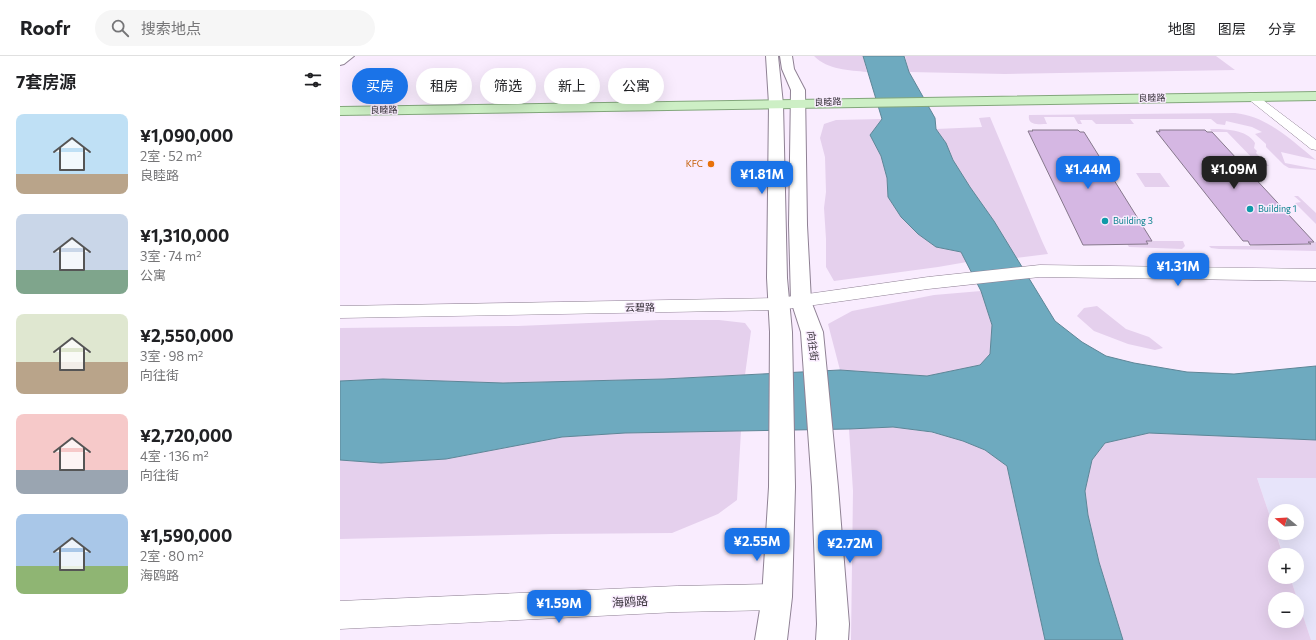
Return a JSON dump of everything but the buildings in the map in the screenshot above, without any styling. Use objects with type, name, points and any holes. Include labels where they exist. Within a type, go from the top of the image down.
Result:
[{"type":"main road","name":"良睦路","points":[[340,111],[770,95],[802,95],[852,102],[1316,96]]},
{"type":"street","points":[[340,61],[348,56]]},
{"type":"street","points":[[772,56],[770,95],[778,304],[781,332],[782,487],[772,640]]},
{"type":"street","name":"向往街","points":[[786,56],[788,69],[802,95],[801,301],[812,332],[825,487],[833,624],[832,640]]},
{"type":"street","points":[[1251,96],[1316,146]]},
{"type":"street","name":"云碧路","points":[[340,312],[778,304],[938,282],[1040,271],[1316,275]]},
{"type":"street","name":"海鸥路","points":[[340,615],[669,600],[776,597]]},
{"type":"shaded area","points":[[814,56],[863,56],[867,72],[832,67]]},
{"type":"shaded area","points":[[905,56],[1216,56],[1235,70],[1005,74],[909,72]]},
{"type":"shaded area","points":[[1235,113],[1247,115],[1268,124],[1288,137],[1316,160],[1281,152],[1285,163],[1316,170],[1289,168],[1266,147],[1266,144],[1255,134],[1262,132],[1252,127],[1226,121],[1225,125],[1217,124],[1211,119],[1130,119],[1134,124],[1096,124],[1092,120],[1080,120],[1082,124],[1078,124],[1074,117],[1044,117],[1047,124],[1035,124],[1029,119],[1029,115]]},
{"type":"shaded area","points":[[990,117],[1048,254],[1016,258],[994,221],[953,160],[946,143],[936,129],[982,127],[979,118]]},
{"type":"shaded area","points":[[882,119],[870,135],[881,156],[887,178],[888,197],[901,217],[936,247],[961,252],[967,262],[834,281],[826,267],[824,208],[826,192],[825,157],[820,138],[824,124],[836,120]]},
{"type":"shaded area","points":[[1210,129],[1235,131],[1247,135],[1255,143],[1254,148],[1257,151],[1256,153],[1269,166],[1260,166],[1227,132],[1212,132]]},
{"type":"shaded area","points":[[1136,173],[1160,173],[1170,187],[1145,187]]},
{"type":"shaded area","points":[[1294,196],[1298,196],[1316,213],[1316,224],[1295,203],[1301,202]]},
{"type":"shaded area","points":[[1146,241],[1183,241],[1185,246],[1182,249],[1129,247],[1127,244],[1147,244]]},
{"type":"shaded area","points":[[1287,241],[1291,245],[1310,245],[1309,242],[1316,242],[1316,251],[1219,249],[1211,248],[1209,246],[1251,246]]},
{"type":"shaded area","points":[[981,291],[992,325],[990,354],[980,365],[927,376],[840,370],[828,324],[852,311],[934,295]]},
{"type":"shaded area","points":[[1097,306],[1126,329],[1149,337],[1163,348],[1155,350],[1128,344],[1094,331],[1077,316],[1084,308]]},
{"type":"shaded area","points":[[660,320],[719,320],[745,323],[751,331],[745,375],[664,379],[503,383],[383,379],[340,381],[340,328],[518,326]]},
{"type":"shaded area","points":[[893,427],[951,437],[987,452],[1007,466],[1045,640],[851,640],[853,491],[849,429]]},
{"type":"shaded area","points":[[741,431],[737,500],[718,514],[672,533],[340,539],[340,460],[381,463],[446,459],[562,437],[625,433]]},
{"type":"shaded area","points":[[1149,433],[1316,440],[1316,478],[1257,478],[1268,511],[1268,540],[1278,540],[1281,548],[1268,548],[1268,584],[1292,584],[1295,592],[1268,592],[1268,628],[1304,628],[1304,619],[1311,640],[1123,640],[1099,562],[1088,515],[1085,491],[1092,460],[1105,443]]},
{"type":"shaded area","points":[[1257,478],[1316,478],[1316,640],[1311,640],[1304,619],[1304,592],[1295,592],[1292,584],[1304,584],[1304,548],[1281,548],[1278,540],[1304,540],[1304,504],[1268,504],[1268,510]]},
{"type":"water","points":[[863,56],[904,56],[909,72],[935,118],[936,129],[946,143],[953,160],[994,221],[1055,321],[1082,342],[1106,356],[1134,363],[1187,372],[1234,374],[1316,366],[1316,440],[1149,433],[1105,443],[1092,460],[1085,491],[1088,515],[1099,562],[1123,640],[1045,640],[1007,466],[985,450],[963,441],[932,432],[893,427],[625,433],[562,437],[446,459],[381,463],[340,460],[340,381],[383,379],[503,383],[664,379],[840,370],[927,376],[980,365],[990,354],[992,325],[981,291],[961,252],[936,247],[918,234],[901,217],[888,197],[887,178],[881,156],[870,135],[882,119]]},
{"type":"place","name":"KFC","points":[[711,164]]},
{"type":"place","name":"Building 1","points":[[1250,209]]},
{"type":"place","name":"Building 3","points":[[1105,221]]}]
